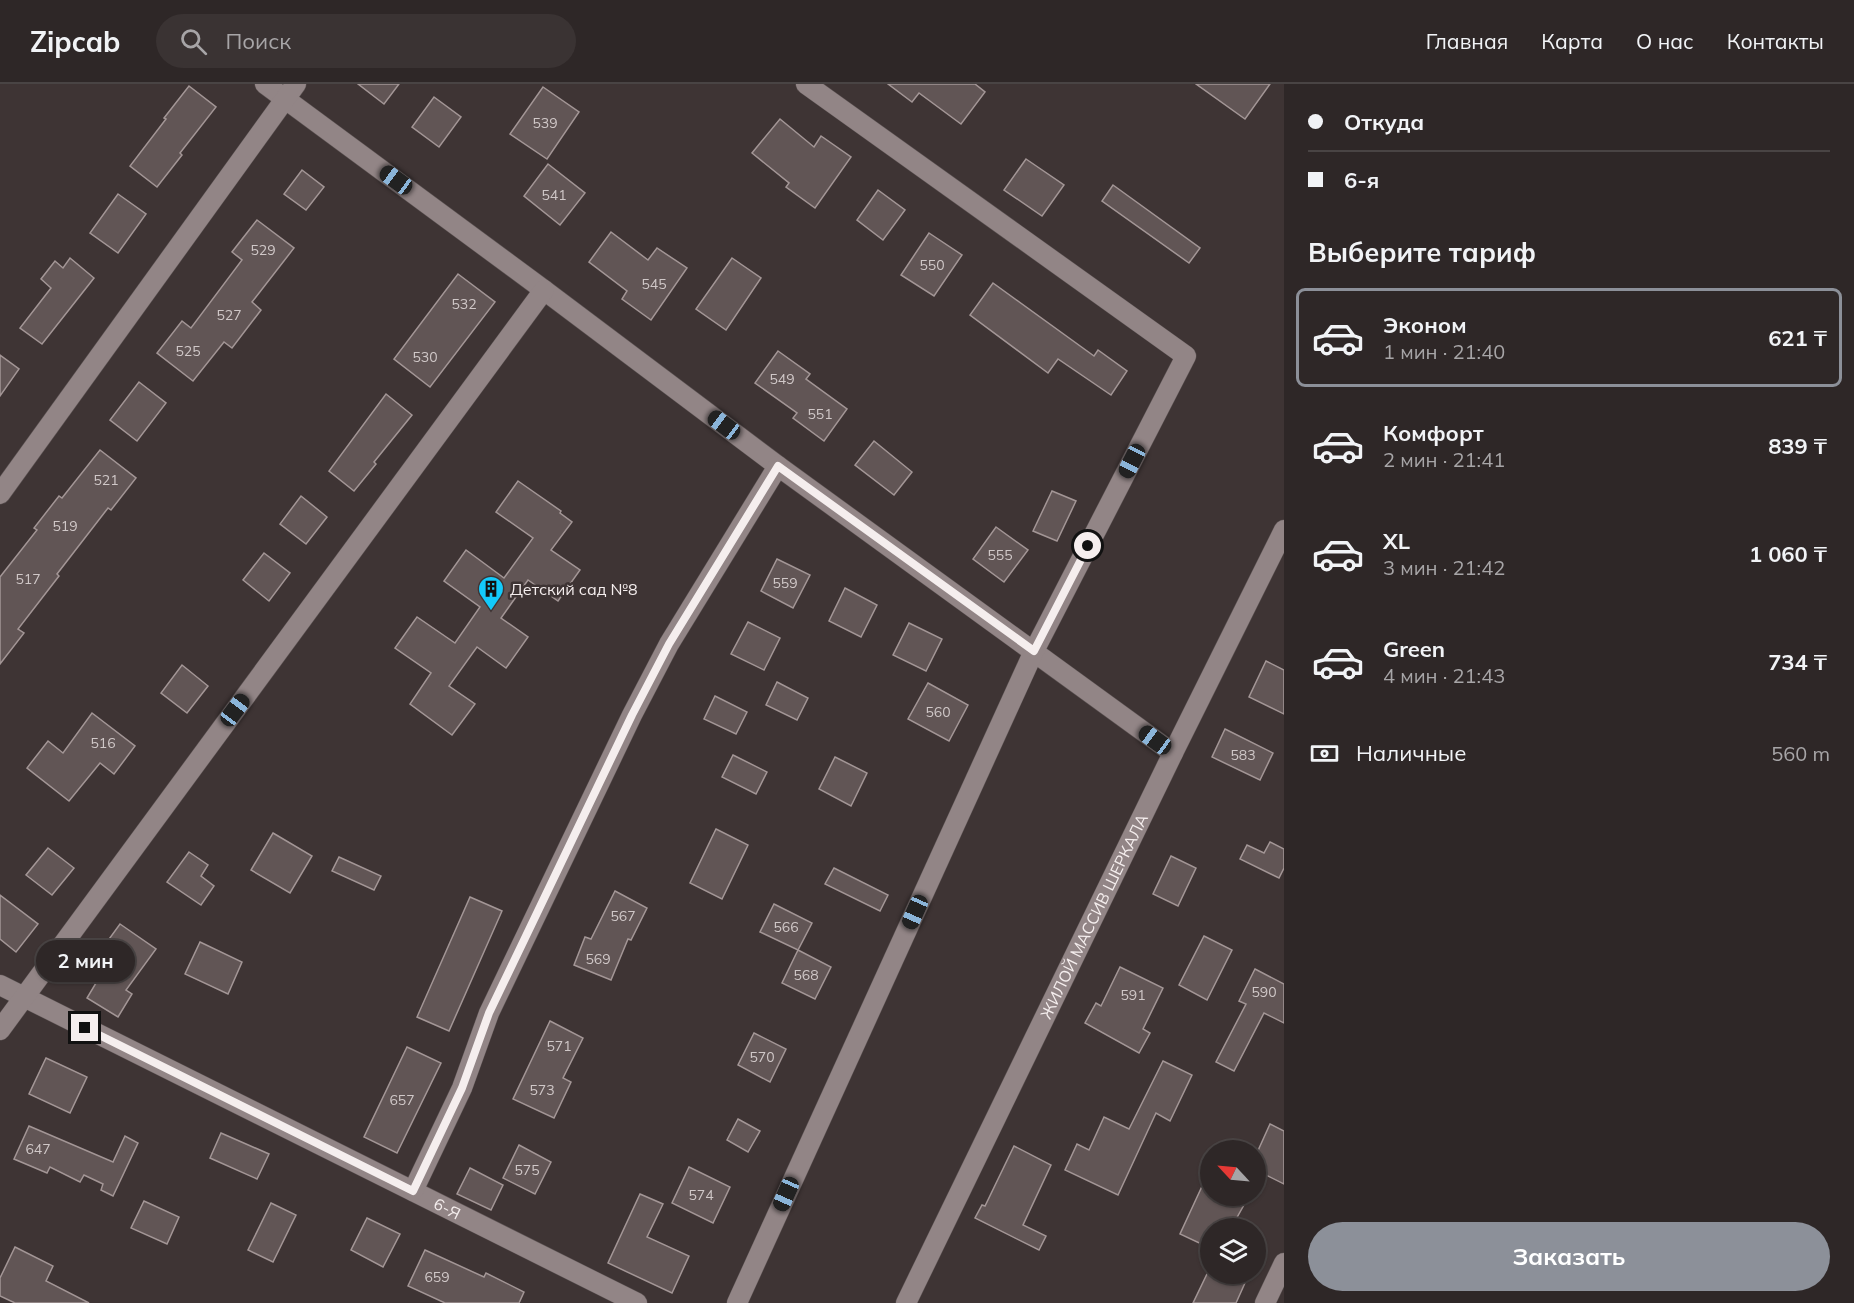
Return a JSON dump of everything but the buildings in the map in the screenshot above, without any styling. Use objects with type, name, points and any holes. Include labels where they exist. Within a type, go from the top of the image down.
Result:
[{"type":"street","points":[[266,84],[290,91],[544,290],[778,466],[1173,753]]},
{"type":"street","points":[[737,1303],[1034,651],[1186,356],[806,84]]},
{"type":"street","points":[[0,494],[290,91]]},
{"type":"street","points":[[0,1030],[544,290]]},
{"type":"street","points":[[413,1191],[462,1088],[489,1013],[632,715],[669,644],[778,466]]},
{"type":"street","name":"ЖИЛОЙ МАССИВ ШЕРКАЛА","points":[[906,1303],[1284,530]]},
{"type":"street","name":"6-Я","points":[[0,985],[637,1303]]},
{"type":"street","points":[[1265,1303],[1284,1263]]},
{"type":"place","name":"Детский сад №8","points":[[491,612]]},
{"type":"route","points":[[85,1028],[413,1191],[462,1088],[489,1013],[632,715],[669,644],[778,466],[1034,651],[1088,546]]}]
